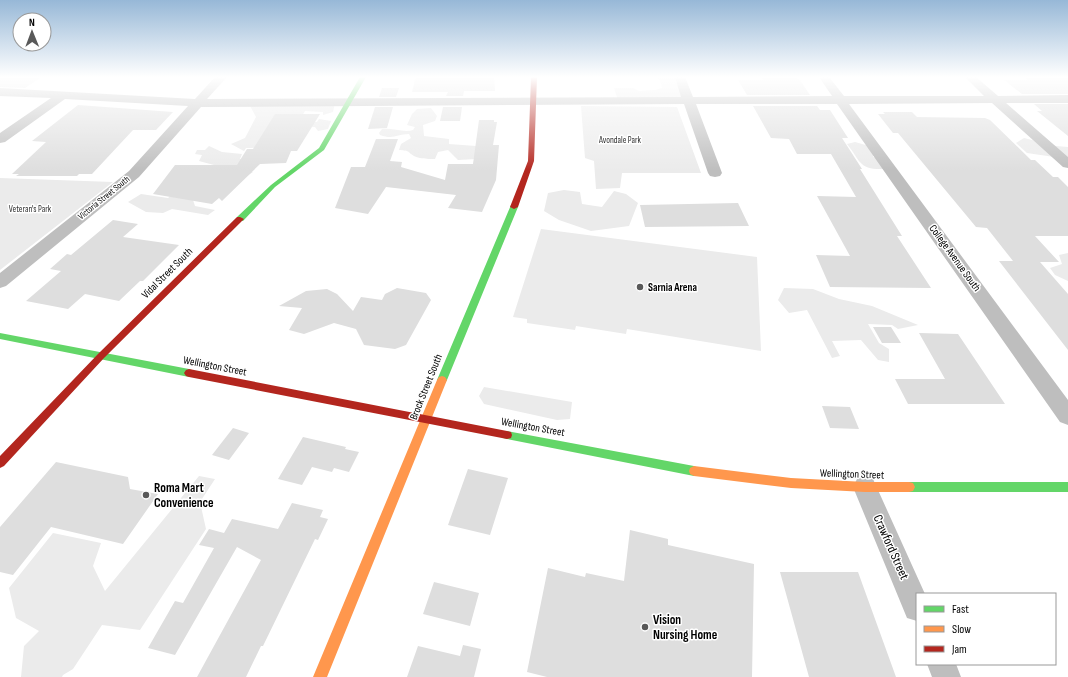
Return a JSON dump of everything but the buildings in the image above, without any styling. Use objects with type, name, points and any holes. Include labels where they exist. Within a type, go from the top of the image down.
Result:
[{"type":"main road","name":"Vidal Street South","points":[[0,463],[100,356],[273,186],[322,149],[345,109]]},
{"type":"main road","name":"Brock Street South","points":[[320,677],[526,177],[531,161],[534,109]]},
{"type":"main road","name":"Wellington Street","points":[[0,336],[699,472],[791,483],[865,487],[1068,487]]},
{"type":"street","points":[[0,139],[44,109]]},
{"type":"street","name":"Victoria Street South","points":[[0,282],[134,174],[193,109]]},
{"type":"street","points":[[692,109],[715,173]]},
{"type":"street","name":"College Avenue South","points":[[848,109],[1068,416]]},
{"type":"street","points":[[1006,109],[1068,164]]},
{"type":"street","name":"Crawford Street","points":[[865,487],[916,606]]},
{"type":"street","points":[[942,665],[947,677]]},
{"type":"green space","points":[[251,109],[334,109],[333,112],[323,115],[323,112],[305,111],[299,121],[317,122],[319,119],[331,121],[328,129],[318,131],[315,127],[298,126],[295,133],[307,135],[285,144],[270,147],[246,148],[244,151],[231,144],[245,138],[256,117]]},
{"type":"green space","points":[[417,109],[431,109],[437,116],[435,121],[423,125],[424,136],[449,139],[449,144],[476,146],[476,159],[458,160],[448,150],[438,152],[435,159],[419,158],[407,151],[399,150],[401,144],[411,138],[409,134],[392,137],[380,135],[379,133],[382,129],[406,131],[413,130],[415,127],[407,125],[412,114]]},
{"type":"green space","name":"Avondale Park","points":[[581,109],[678,109],[701,173],[622,173],[620,188],[596,189],[594,161],[585,158]]},
{"type":"green space","points":[[1024,138],[1056,146],[1068,147],[1068,159],[1027,153],[1016,143]]},
{"type":"green space","points":[[855,142],[869,146],[877,156],[873,157],[878,158],[885,169],[870,168],[861,163],[847,144]]},
{"type":"green space","points":[[209,146],[222,152],[242,154],[240,159],[253,158],[244,170],[253,172],[241,180],[193,200],[195,206],[215,210],[208,215],[172,209],[163,213],[146,212],[128,202],[141,194],[168,198],[179,188],[214,165],[199,161],[202,155],[195,154],[197,150],[205,150]]},
{"type":"green space","name":"Veteran's Park","points":[[0,178],[113,182],[0,270]]},
{"type":"green space","points":[[564,190],[580,192],[582,204],[602,207],[614,191],[626,194],[638,203],[629,226],[591,231],[559,220],[544,211],[548,193]]},
{"type":"green space","name":"Sarnia Arena","points":[[541,229],[757,257],[761,351],[627,329],[626,334],[576,326],[575,330],[527,323],[527,319],[513,317]]},
{"type":"green space","points":[[1068,253],[1068,281],[1055,275],[1050,268],[1062,264],[1059,255]]},
{"type":"green space","points":[[784,288],[813,289],[839,299],[872,306],[918,325],[898,329],[892,325],[868,324],[879,343],[889,349],[889,362],[878,360],[861,340],[832,341],[840,356],[832,358],[807,310],[789,313],[778,300]]},
{"type":"green space","points":[[484,387],[572,402],[570,419],[557,420],[484,404],[479,396]]},
{"type":"green space","points":[[199,476],[215,479],[200,502],[206,529],[140,630],[102,625],[73,669],[62,677],[21,677],[24,646],[39,631],[16,618],[9,588],[53,533],[101,543],[93,566],[105,591]]},
{"type":"traffic: fast","points":[[240,219],[273,186],[322,149],[345,109]]},
{"type":"traffic: fast","points":[[442,380],[514,207]]},
{"type":"traffic: fast","points":[[0,336],[189,373]]},
{"type":"traffic: fast","points":[[507,435],[694,471]]},
{"type":"traffic: fast","points":[[909,487],[1068,487]]},
{"type":"traffic: slow","points":[[320,677],[442,380]]},
{"type":"traffic: slow","points":[[694,471],[791,483],[865,487],[909,487]]},
{"type":"traffic: jam","points":[[514,207],[531,161],[533,109]]},
{"type":"traffic: jam","points":[[0,463],[101,356],[240,219]]},
{"type":"traffic: jam","points":[[189,373],[507,435]]},
{"type":"place","name":"Sarnia Arena","points":[[640,287]]},
{"type":"place","name":"Roma Mart Convenience","points":[[146,495]]},
{"type":"place","name":"Vision Nursing Home","points":[[645,627]]}]
